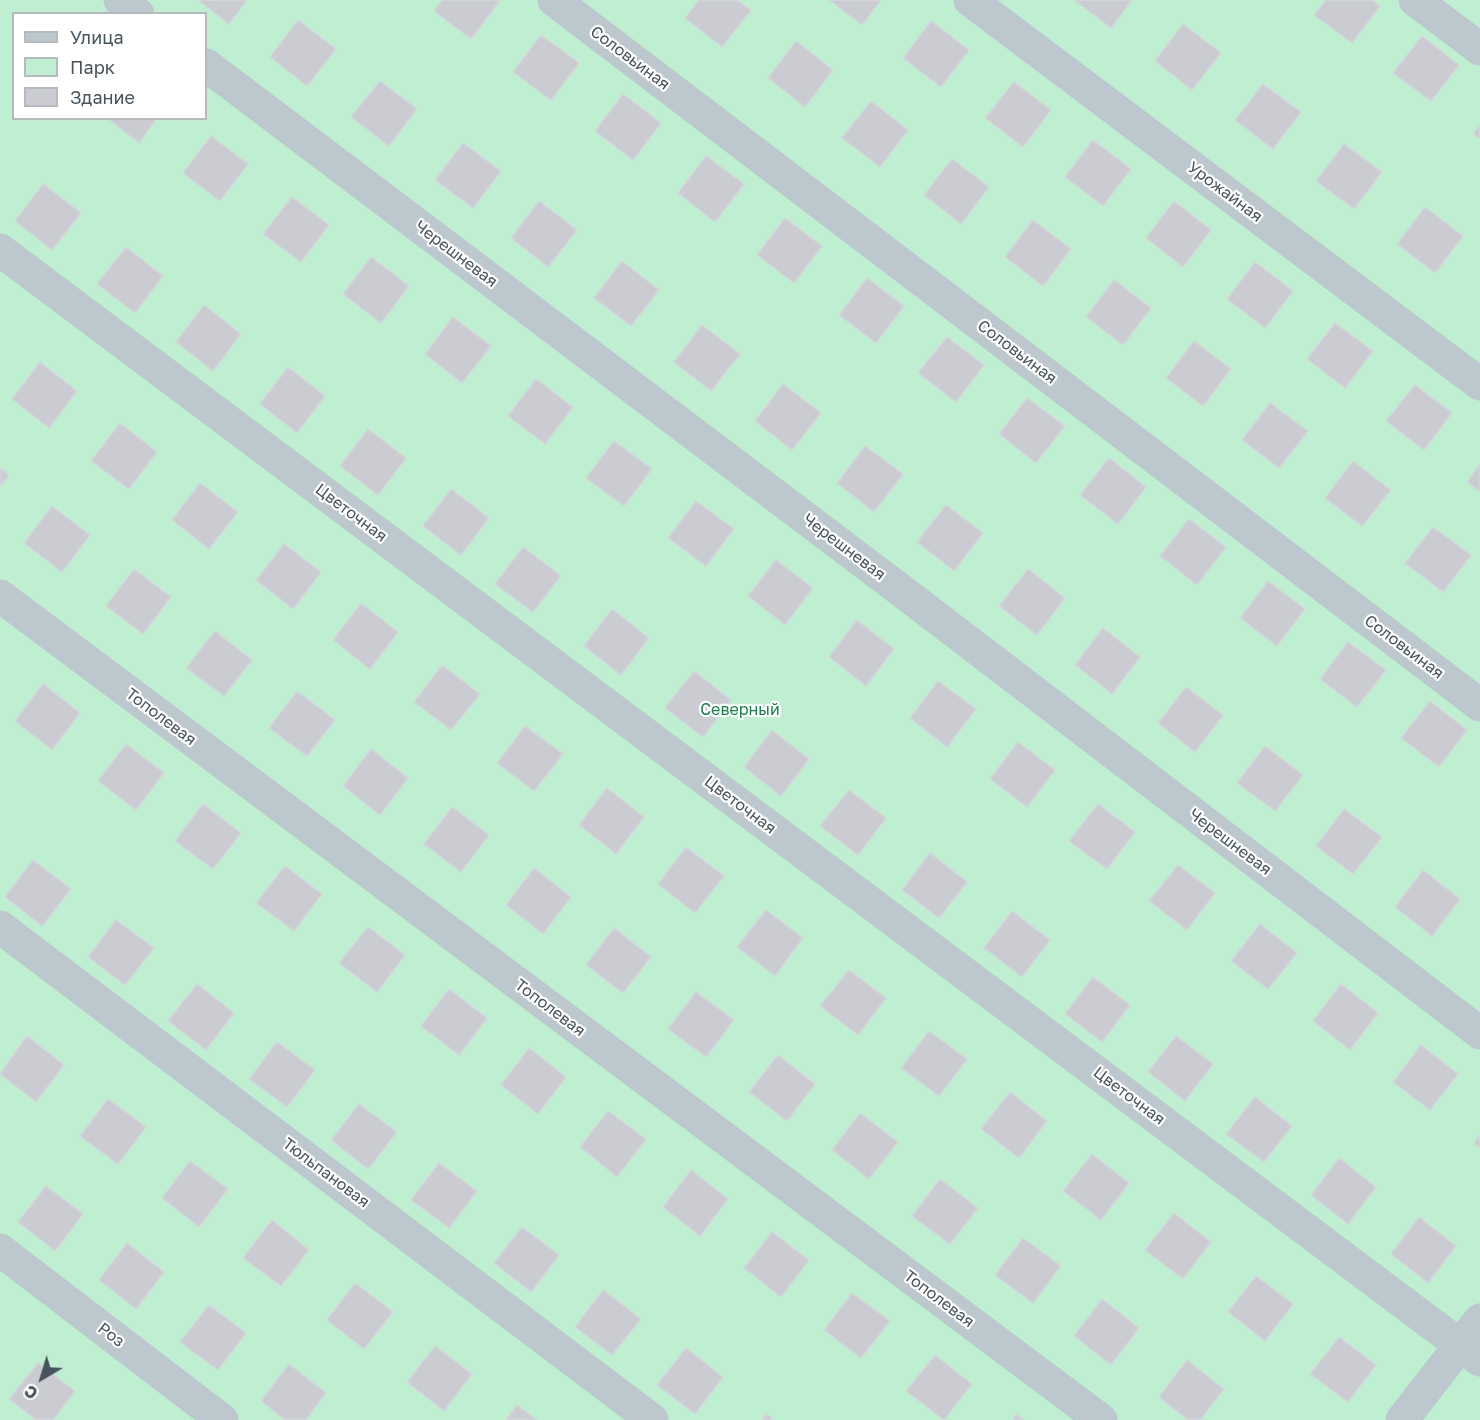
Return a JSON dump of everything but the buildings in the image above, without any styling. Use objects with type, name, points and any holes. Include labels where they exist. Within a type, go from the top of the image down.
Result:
[{"type":"street","points":[[120,0],[135,12]]},
{"type":"street","name":"Соловьиная","points":[[554,0],[1480,705]]},
{"type":"street","name":"Урожайная","points":[[970,0],[1480,384]]},
{"type":"street","points":[[1415,0],[1480,49]]},
{"type":"street","name":"Черешневая","points":[[207,66],[908,595],[1480,1033]]},
{"type":"street","name":"Цветочная","points":[[0,250],[1470,1352]]},
{"type":"street","name":"Тополевая","points":[[0,596],[1101,1420]]},
{"type":"street","name":"Тюльпановая","points":[[0,927],[652,1420]]},
{"type":"street","name":"Роз","points":[[0,1250],[222,1420]]},
{"type":"street","points":[[1402,1420],[1470,1352],[1480,1320]]},
{"type":"green space","name":"Северный","points":[[0,0],[1480,0],[1480,1420],[0,1420]]}]
